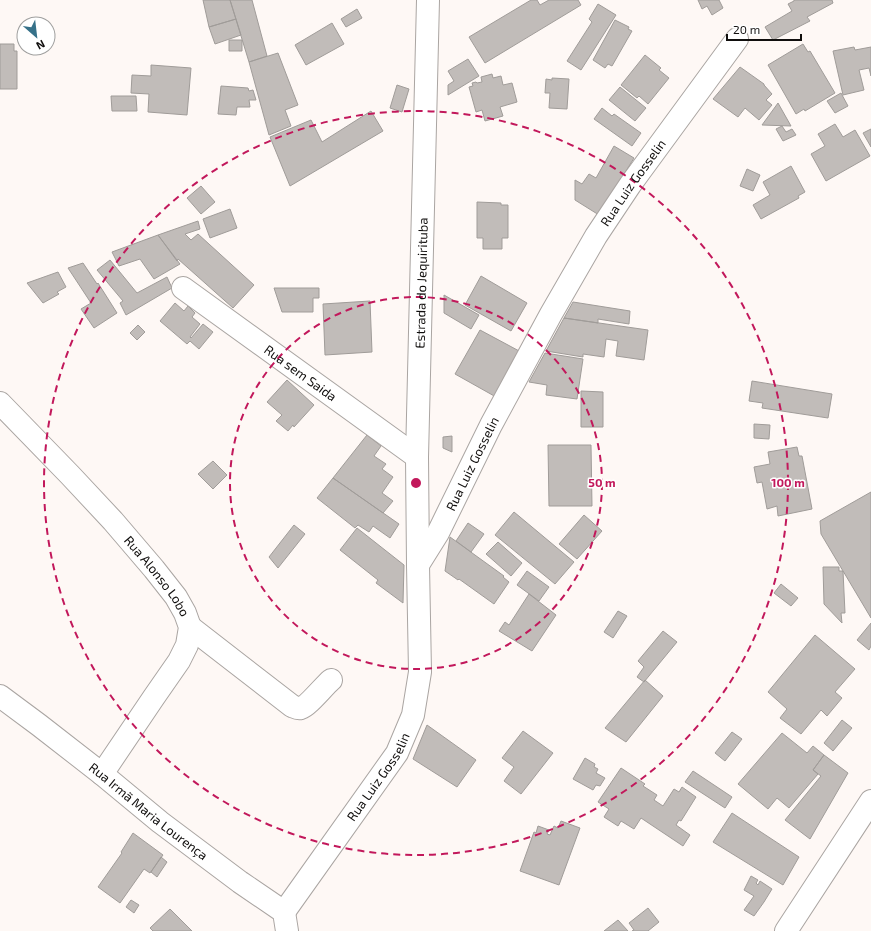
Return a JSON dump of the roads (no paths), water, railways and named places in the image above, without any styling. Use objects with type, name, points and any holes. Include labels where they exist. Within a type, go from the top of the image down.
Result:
[{"type":"street","name":"Estrada do Jequirituba","points":[[418,565],[417,457],[428,0]]},
{"type":"street","name":"Rua Luiz Gosselin","points":[[285,921],[397,753],[413,715],[420,672],[418,565],[438,533],[491,425],[551,314],[596,236],[630,185],[737,39]]},
{"type":"street","name":"Rua sem Saida","points":[[183,288],[417,457]]},
{"type":"street","name":"Rua Alonso Lobo","points":[[0,403],[113,521],[154,568],[176,597],[185,613],[190,627],[187,645],[179,661],[102,774]]},
{"type":"street","points":[[190,627],[292,706],[297,708],[302,708],[308,704],[331,680]]},
{"type":"street","name":"Rua Irmã Maria Lourença","points":[[0,696],[102,774],[160,822],[240,882],[285,921]]},
{"type":"street","points":[[786,931],[871,801]]}]
